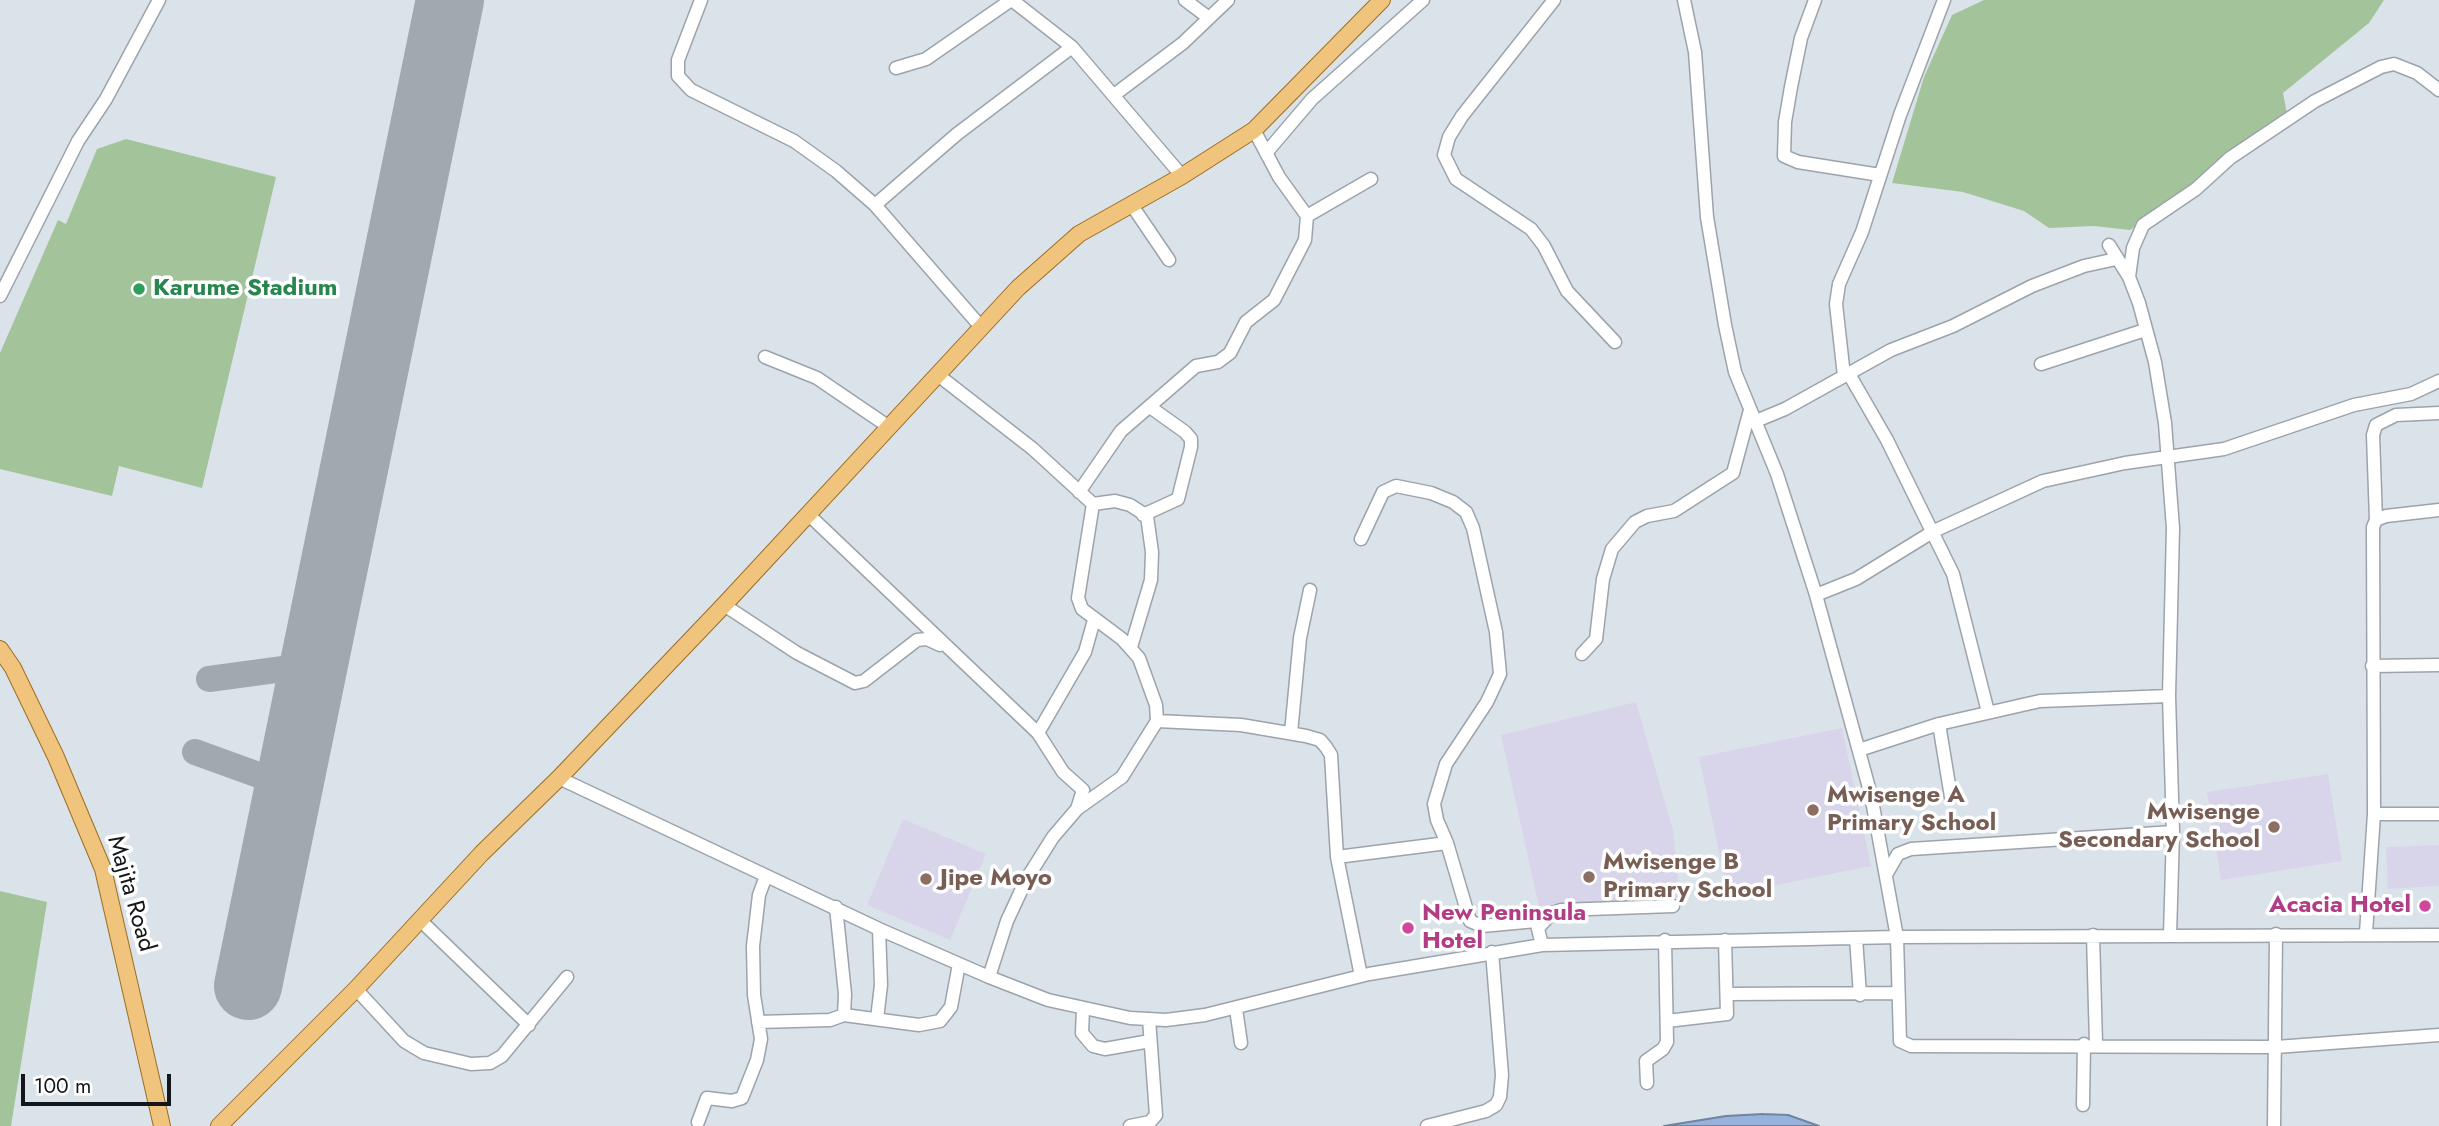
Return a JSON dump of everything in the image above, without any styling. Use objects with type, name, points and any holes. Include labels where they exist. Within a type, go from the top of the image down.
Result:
[{"type":"main road","points":[[219,1126],[356,989],[419,919],[559,778],[1026,281],[1079,234],[1182,176],[1254,130],[1382,0]]},
{"type":"main road","name":"Majita Road","points":[[0,649],[13,668],[56,757],[103,869],[162,1126]]},
{"type":"street","points":[[0,296],[78,141],[111,89],[159,0]]},
{"type":"street","points":[[701,0],[678,60],[678,75],[691,90],[794,141],[875,205],[981,327]]},
{"type":"street","points":[[896,68],[926,59],[1011,0],[1072,47],[1182,176]]},
{"type":"street","points":[[1185,0],[1209,18]]},
{"type":"street","points":[[1114,95],[1183,43],[1228,0]]},
{"type":"street","points":[[1266,153],[1312,99],[1423,0]]},
{"type":"street","points":[[1554,0],[1462,116],[1449,137],[1444,155],[1456,179],[1531,229],[1544,246],[1567,291],[1615,342]]},
{"type":"street","points":[[1684,0],[1695,52],[1701,156],[1716,280],[1735,372],[1816,595],[1860,750],[1887,873],[1897,937],[1899,1038],[1907,1045],[2276,1047],[2439,1035]]},
{"type":"street","points":[[1815,0],[1801,38],[1791,87],[1785,122],[1784,156],[1798,162],[1880,175]]},
{"type":"street","points":[[1944,0],[1899,115],[1862,232],[1839,284],[1836,304],[1847,375],[1934,531],[1953,574],[1988,712]]},
{"type":"street","points":[[875,205],[987,110],[1072,47]]},
{"type":"street","points":[[2129,277],[2133,248],[2143,225],[2196,188],[2230,158],[2315,101],[2394,64],[2417,73],[2439,90]]},
{"type":"street","points":[[1079,492],[1121,431],[1196,366],[1223,359],[1230,354],[1246,322],[1274,300],[1305,240],[1307,216],[1254,130]]},
{"type":"street","points":[[1307,216],[1371,179]]},
{"type":"street","points":[[1131,204],[1169,260]]},
{"type":"street","points":[[2109,245],[2129,277],[2155,362],[2167,457],[2173,528],[2169,696],[2173,832],[2170,935]]},
{"type":"street","points":[[1582,654],[1597,639],[1603,579],[1612,549],[1635,522],[1647,516],[1674,511],[1734,473],[1753,416],[1847,375],[1891,350],[1953,326],[2057,275],[2116,259]]},
{"type":"street","points":[[2040,364],[2145,330]]},
{"type":"street","points":[[765,357],[817,378],[889,426]]},
{"type":"street","points":[[938,375],[1033,449],[1093,503],[1115,501],[1130,505],[1147,516],[1152,552],[1150,580],[1146,604],[1131,647]]},
{"type":"street","points":[[1816,595],[1856,579],[1934,531],[2043,481],[2125,463],[2246,443],[2354,405],[2411,394],[2439,381]]},
{"type":"street","points":[[1143,515],[1178,499],[1191,447],[1191,439],[1185,432],[1150,407]]},
{"type":"street","points":[[2366,933],[2374,814],[2372,539],[2376,520],[2373,435],[2376,425],[2396,415],[2439,413]]},
{"type":"street","points":[[1361,539],[1383,492],[1396,486],[1432,493],[1453,502],[1465,512],[1473,528],[1496,632],[1500,674],[1487,702],[1446,764],[1434,804],[1437,820],[1473,923],[1482,926],[1530,920],[1540,926]]},
{"type":"street","points":[[989,977],[1007,921],[1026,880],[1053,837],[1077,809],[1122,777],[1157,721],[1156,705],[1144,671],[1131,647],[1082,609],[1078,591],[1093,503]]},
{"type":"street","points":[[2376,520],[2398,514],[2439,510]]},
{"type":"street","points":[[809,515],[1038,733],[1063,772],[1083,790],[1077,809]]},
{"type":"street","points":[[1291,733],[1300,638],[1310,590]]},
{"type":"street","points":[[724,605],[797,653],[855,683],[864,681],[921,638],[947,648]]},
{"type":"street","points":[[1038,733],[1085,652],[1094,620]]},
{"type":"street","points":[[2372,666],[2439,665]]},
{"type":"street","points":[[1860,750],[1939,724],[2040,701],[2169,696]]},
{"type":"street","points":[[1157,721],[1241,725],[1320,740],[1331,755],[1337,857],[1361,976]]},
{"type":"street","points":[[1939,724],[1951,797]]},
{"type":"street","points":[[559,778],[879,929],[989,977],[1048,1000],[1083,1009],[1149,1019],[1181,1019],[1236,1009],[1361,976],[1542,945],[1665,940],[1897,937],[2366,933],[2439,935]]},
{"type":"street","points":[[2374,814],[2439,814]]},
{"type":"street","points":[[1887,873],[1898,854],[1924,847],[2173,832]]},
{"type":"street","points":[[1337,857],[1447,843]]},
{"type":"street","points":[[698,1122],[707,1098],[732,1101],[742,1098],[757,1060],[761,1039],[753,946],[759,895],[766,876]]},
{"type":"street","points":[[1542,945],[1540,926],[1552,913],[1561,910],[1673,906]]},
{"type":"street","points":[[835,907],[845,994],[844,1015]]},
{"type":"street","points":[[419,919],[529,1025]]},
{"type":"street","points":[[877,1019],[881,985],[879,929]]},
{"type":"street","points":[[2274,1126],[2276,934]]},
{"type":"street","points":[[2083,1105],[2090,1044],[2094,935]]},
{"type":"street","points":[[1856,938],[1860,995]]},
{"type":"street","points":[[1647,1083],[1646,1061],[1666,1046],[1665,940]]},
{"type":"street","points":[[1667,1021],[1724,1017],[1728,1009],[1725,940]]},
{"type":"street","points":[[1427,1126],[1486,1111],[1496,1105],[1500,1097],[1503,1075],[1492,952]]},
{"type":"street","points":[[758,1022],[830,1020],[844,1015],[919,1025],[940,1021],[951,1007],[959,964]]},
{"type":"street","points":[[356,989],[404,1041],[424,1053],[471,1065],[490,1063],[502,1056],[567,977]]},
{"type":"street","points":[[1727,995],[1898,993]]},
{"type":"street","points":[[1083,1009],[1082,1033],[1093,1046],[1105,1049],[1150,1041]]},
{"type":"street","points":[[1236,1009],[1241,1043]]},
{"type":"street","points":[[1130,1126],[1150,1122],[1156,1115],[1149,1019]]},
{"type":"shaded area","points":[[1636,702],[1673,830],[1680,901],[1540,912],[1501,735]]},
{"type":"shaded area","points":[[1842,728],[1871,866],[1728,895],[1699,757]]},
{"type":"shaded area","name":"Mwisenge Secondary School","points":[[2328,774],[2342,861],[2221,880],[2207,792]]},
{"type":"shaded area","name":"Jipe Moyo","points":[[903,819],[986,854],[950,940],[867,905]]},
{"type":"shaded area","points":[[2439,845],[2439,886],[2388,889],[2386,847]]},
{"type":"green space","points":[[1984,0],[2384,0],[2369,23],[2283,93],[2288,119],[2130,230],[2094,226],[2049,228],[2024,211],[1963,192],[1892,183],[1924,77],[1952,15]]},
{"type":"green space","name":"Karume Stadium","points":[[126,139],[276,177],[202,488],[119,466],[112,496],[0,469],[0,353],[58,220],[66,224],[97,149]]},
{"type":"green space","points":[[0,891],[47,902],[11,1126],[0,1126]]},
{"type":"water","points":[[1788,1115],[1819,1126],[1664,1126],[1726,1116]]},
{"type":"taxiway","points":[[209,679],[283,669],[316,651]]},
{"type":"taxiway","points":[[195,752],[289,786]]},
{"type":"runway","points":[[248,986],[450,0]]},
{"type":"place","name":"Karume Stadium","points":[[139,289]]},
{"type":"place","name":"Mwisenge A Primary School","points":[[1813,810]]},
{"type":"place","name":"Mwisenge Secondary School","points":[[2274,827]]},
{"type":"place","name":"Mwisenge B Primary School","points":[[1589,877]]},
{"type":"place","name":"Jipe Moyo","points":[[926,879]]},
{"type":"place","name":"Acacia Hotel","points":[[2425,906]]},
{"type":"place","name":"New Peninsula Hotel","points":[[1408,928]]}]
